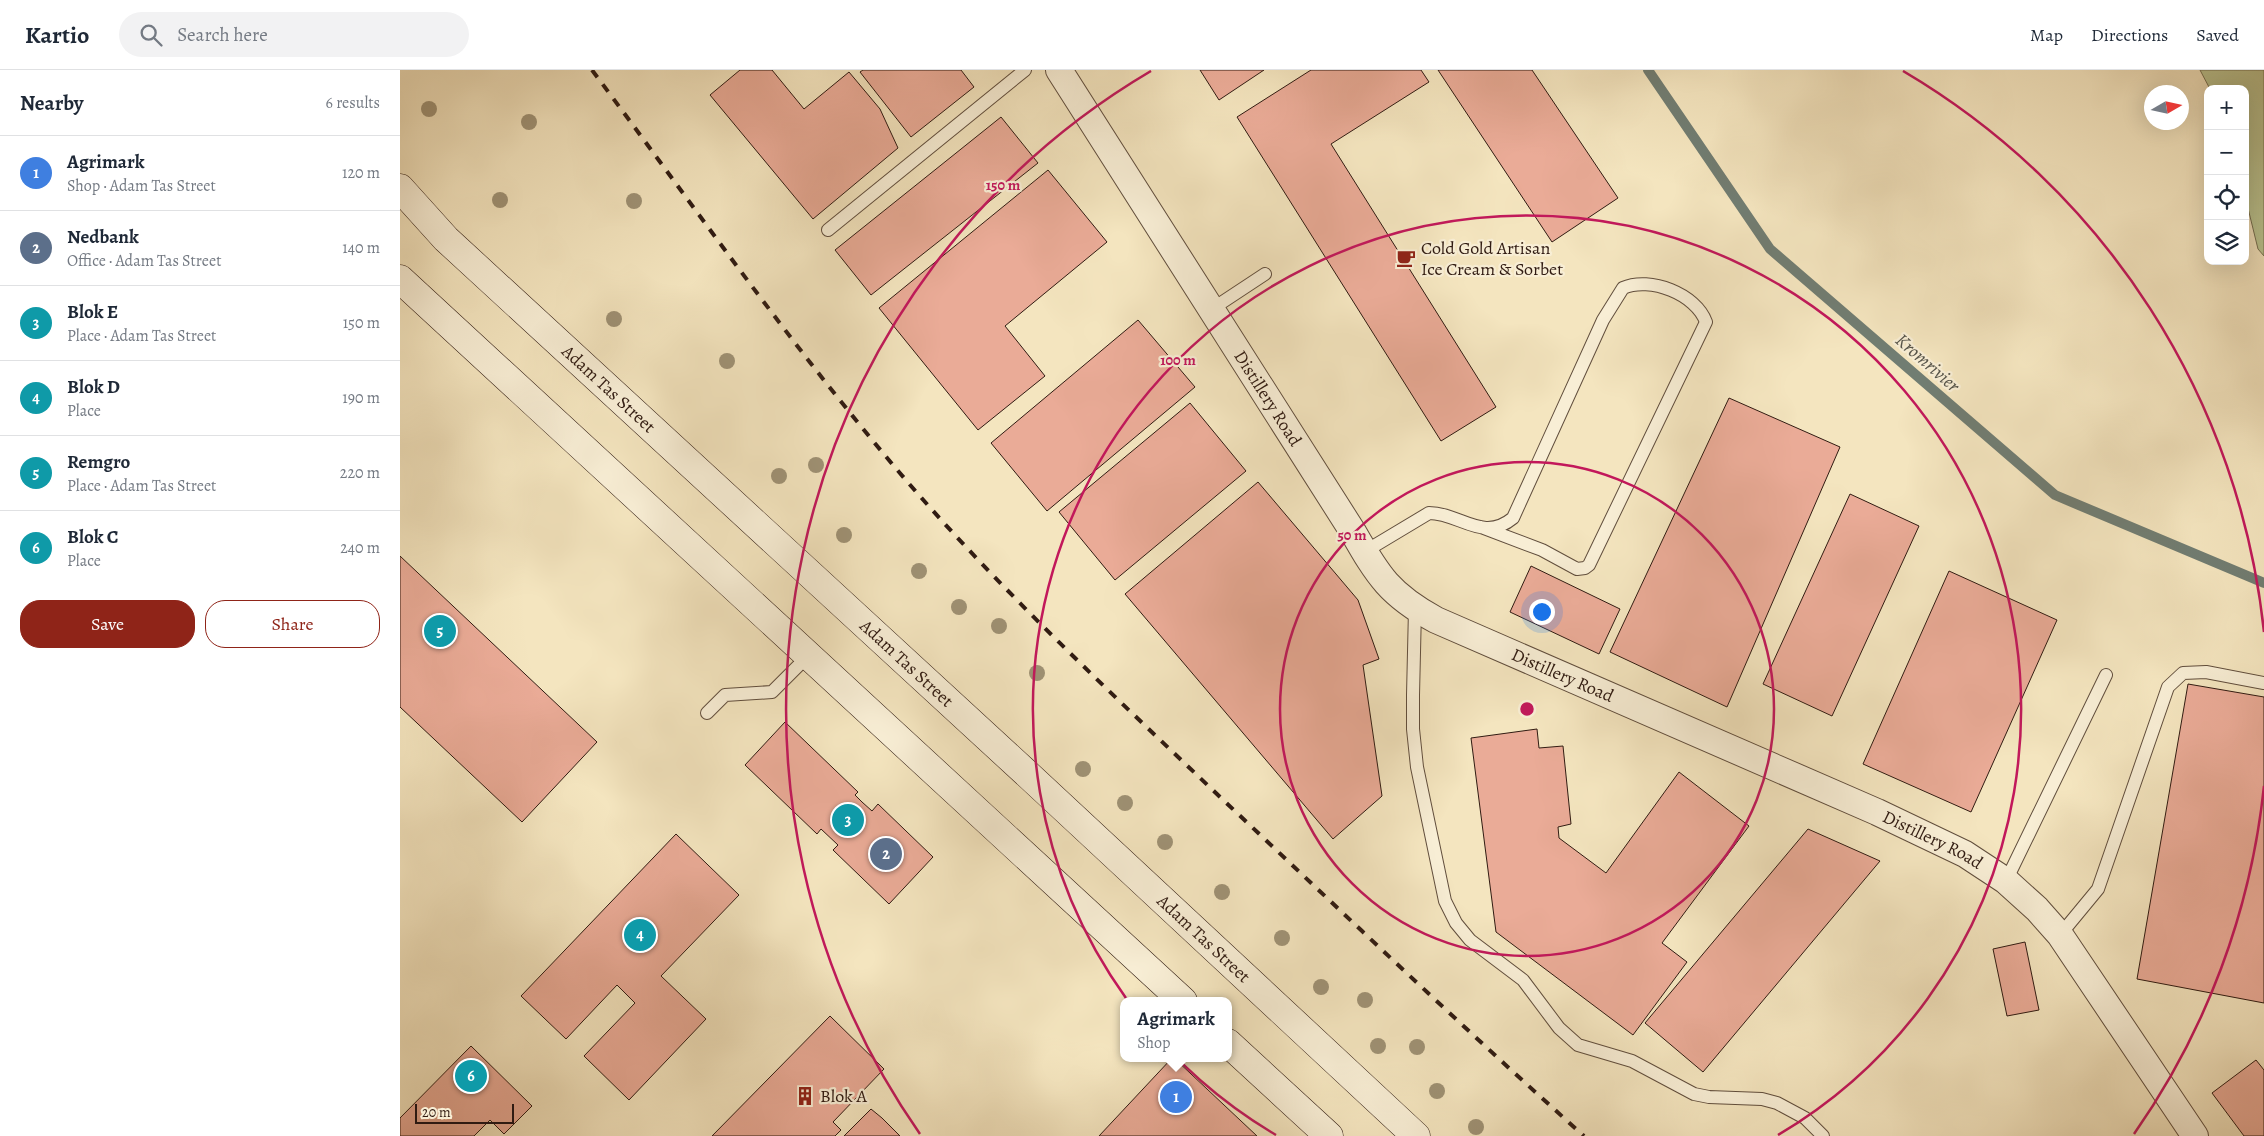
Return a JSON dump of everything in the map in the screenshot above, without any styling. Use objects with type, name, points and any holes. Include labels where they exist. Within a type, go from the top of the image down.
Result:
[{"type":"main road","name":"Adam Tas Street","points":[[400,188],[446,239],[1017,764],[1416,1136]]},
{"type":"main road","points":[[400,279],[1179,997]]},
{"type":"main road","points":[[1232,1047],[1329,1136]]},
{"type":"street","name":"Distillery Road","points":[[1060,70],[1212,309],[1378,576],[1416,608],[1436,620],[1877,812],[1965,854],[2006,881],[2037,909],[2060,935],[2194,1136]]},
{"type":"lane","points":[[828,230],[1025,70]]},
{"type":"lane","points":[[1212,309],[1265,274]]},
{"type":"lane","points":[[1364,552],[1429,513],[1441,513],[1471,526],[1481,527],[1505,524],[1519,509],[1603,320],[1623,288],[1640,283],[1651,284],[1670,290],[1693,303],[1702,312],[1706,322],[1589,565],[1577,569],[1542,550],[1481,527]]},
{"type":"lane","points":[[1416,608],[1412,695],[1417,767],[1445,901],[1456,922],[1470,940],[1523,980],[1558,1028],[1578,1045],[1632,1061],[1694,1094],[1762,1099],[1777,1103],[1805,1118],[1823,1136]]},
{"type":"lane","points":[[708,713],[725,695],[772,692],[809,655]]},
{"type":"lane","points":[[2060,935],[2098,889],[2168,687],[2183,673],[2206,672],[2264,683]]},
{"type":"lane","points":[[2006,881],[2106,675]]},
{"type":"green space","points":[[2200,70],[2264,70],[2264,256],[2258,249],[2249,212],[2249,85],[2208,85]]},
{"type":"building","points":[[740,70],[772,70],[804,109],[849,72],[880,109],[898,148],[813,219],[710,95]]},
{"type":"building","points":[[863,70],[961,70],[974,87],[911,137],[860,72]]},
{"type":"building","points":[[1200,70],[1264,70],[1219,100]]},
{"type":"building","points":[[1311,70],[1421,70],[1429,82],[1331,144],[1496,407],[1441,441],[1237,117]]},
{"type":"building","points":[[1438,70],[1532,70],[1618,198],[1552,242]]},
{"type":"building","points":[[1001,117],[1038,163],[871,295],[835,250]]},
{"type":"building","points":[[1048,170],[1107,242],[1005,326],[1045,376],[978,430],[879,308]]},
{"type":"building","points":[[1138,320],[1195,387],[1047,511],[991,443]]},
{"type":"building","points":[[1729,398],[1840,447],[1727,707],[1610,652]]},
{"type":"building","points":[[1190,403],[1246,471],[1115,580],[1059,512]]},
{"type":"building","points":[[1258,482],[1358,600],[1379,659],[1363,665],[1382,796],[1333,839],[1125,594]]},
{"type":"building","points":[[1850,494],[1919,526],[1832,716],[1763,684]]},
{"type":"building","points":[[400,556],[597,742],[522,822],[400,707]]},
{"type":"building","points":[[1531,566],[1620,609],[1599,654],[1510,612]]},
{"type":"building","points":[[1949,571],[2057,620],[1971,812],[1863,764]]},
{"type":"building","points":[[2188,684],[2264,697],[2264,1003],[2137,979]]},
{"type":"building","points":[[785,722],[858,792],[855,795],[862,802],[872,811],[878,804],[933,857],[889,904],[833,850],[838,845],[821,829],[817,834],[745,765]]},
{"type":"building","points":[[1537,729],[1539,748],[1563,746],[1571,824],[1558,827],[1559,838],[1606,873],[1679,772],[1749,826],[1662,943],[1687,962],[1633,1035],[1496,932],[1471,738]]},
{"type":"building","points":[[1808,829],[1880,861],[1703,1072],[1645,1023]]},
{"type":"building","points":[[676,834],[739,895],[661,976],[706,1019],[629,1100],[584,1056],[635,1003],[617,985],[566,1039],[521,996]]},
{"type":"building","points":[[2025,942],[2039,1010],[2007,1016],[1993,949]]},
{"type":"building","name":"Blok A","points":[[830,1016],[884,1069],[833,1122],[841,1130],[835,1136],[712,1136]]},
{"type":"building","points":[[471,1046],[532,1106],[504,1134],[490,1120],[474,1136],[400,1136],[400,1118]]},
{"type":"building","points":[[2256,1060],[2264,1070],[2264,1136],[2244,1136],[2212,1093]]},
{"type":"building","points":[[1168,1062],[1178,1062],[1257,1136],[1099,1136]]},
{"type":"building","points":[[871,1109],[882,1118],[900,1136],[844,1136]]},
{"type":"waterway","name":"Kromrivier","points":[[1648,70],[1770,249],[2055,495],[2264,583]]},
{"type":"railway","points":[[592,70],[742,274],[819,374],[899,472],[975,557],[1055,638],[1219,796],[1446,1010],[1584,1136]]},
{"type":"place","name":"Cold Gold Artisan Ice Cream & Sorbet","points":[[1406,258]]},
{"type":"place","name":"Remgro","points":[[440,631]]},
{"type":"place","name":"Blok E","points":[[848,820]]},
{"type":"place","name":"Nedbank","points":[[886,854]]},
{"type":"place","name":"Blok D","points":[[640,935]]},
{"type":"place","name":"Blok C","points":[[471,1076]]},
{"type":"place","name":"Blok A","points":[[805,1096]]},
{"type":"place","name":"Agrimark","points":[[1176,1097]]}]
